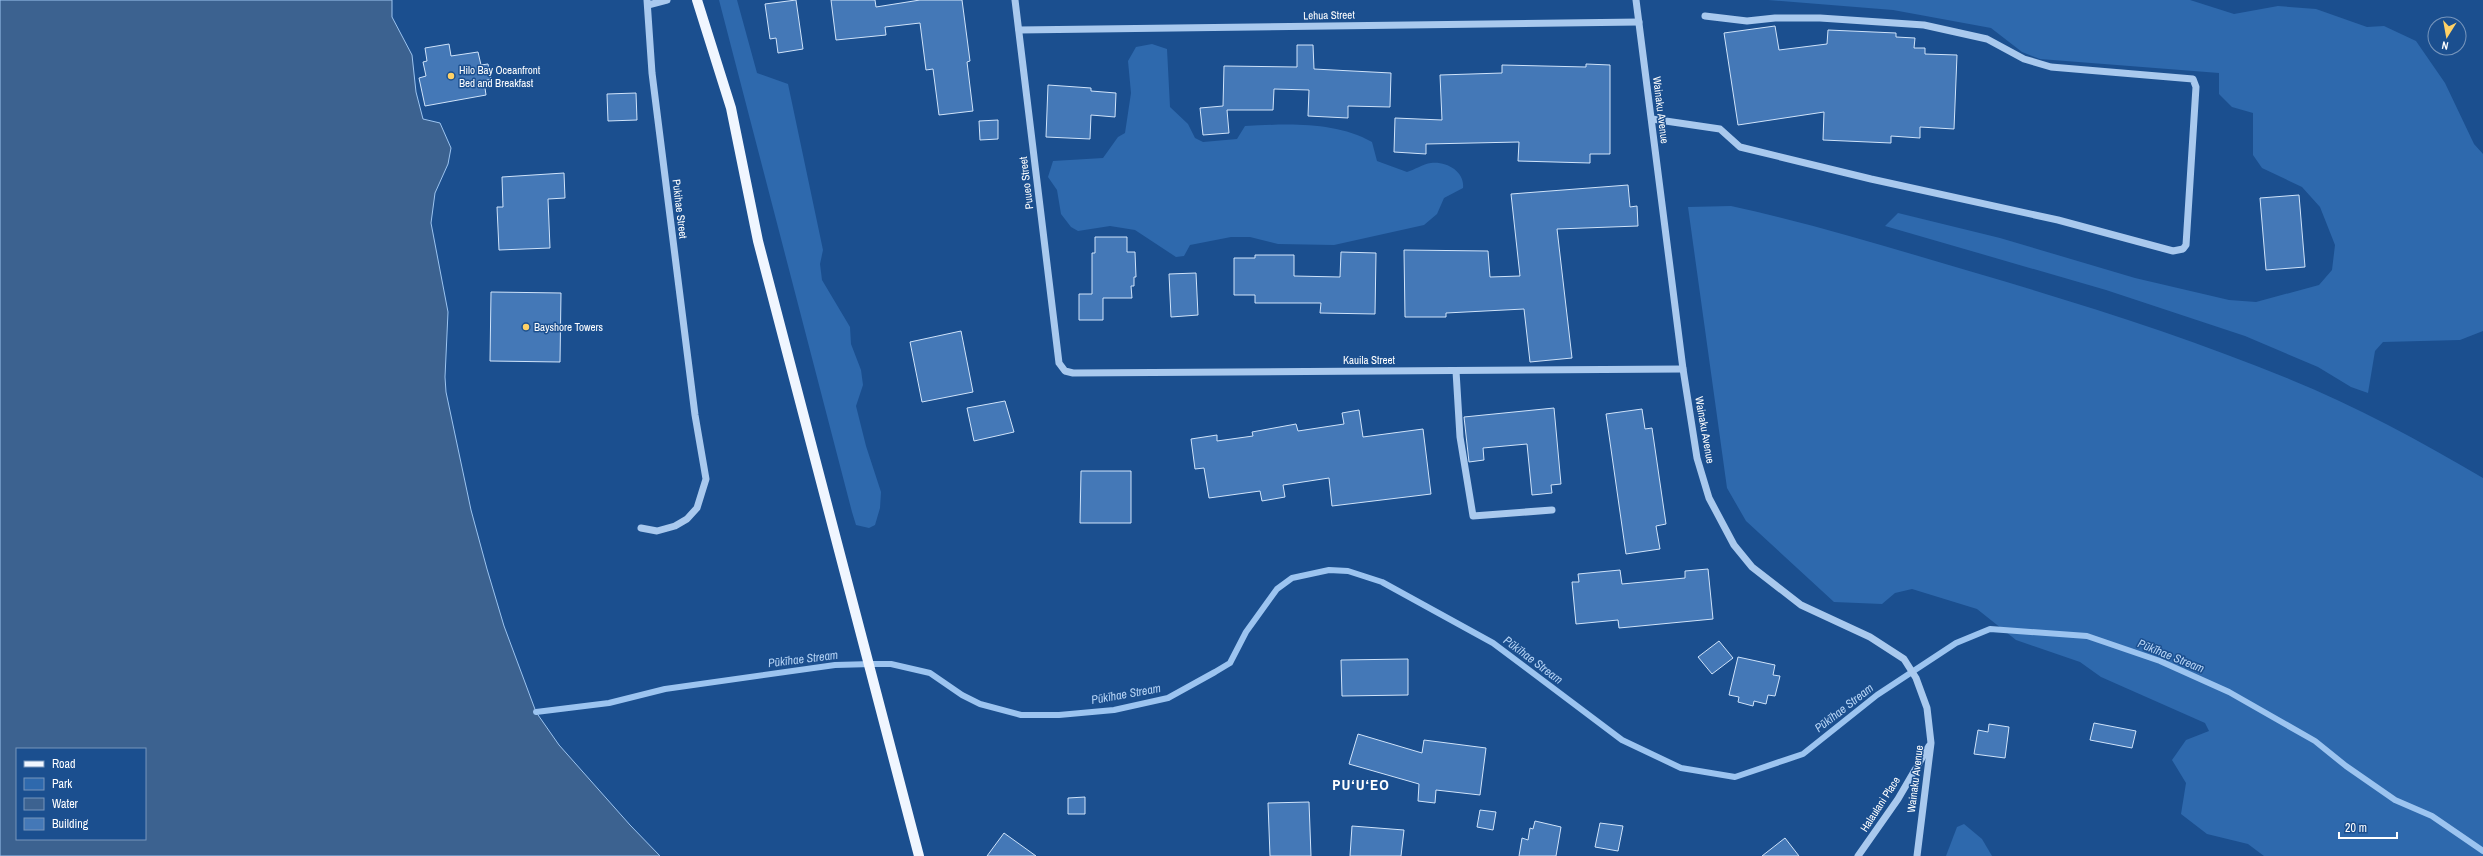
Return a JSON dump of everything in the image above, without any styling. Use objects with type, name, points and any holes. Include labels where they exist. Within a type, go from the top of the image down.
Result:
[{"type":"main road","points":[[697,0],[731,108],[758,241],[919,856]]},
{"type":"street","name":"Pukihae Street","points":[[641,528],[657,531],[675,526],[688,519],[697,508],[706,479],[695,415],[652,73],[648,3],[667,0]]},
{"type":"street","name":"Puueo Street","points":[[1015,0],[1059,363]]},
{"type":"street","name":"Wainaku Avenue","points":[[1636,0],[1683,369],[1697,458],[1709,498],[1734,545],[1752,567],[1801,606],[1870,637],[1904,659],[1916,678],[1927,708],[1931,742],[1917,856]]},
{"type":"street","points":[[1652,119],[1720,129],[1740,147],[1871,179],[2058,220],[2173,251],[2184,249],[2186,245],[2196,87],[2193,79],[2051,67],[2024,59],[1987,39],[1966,33],[1912,24],[1820,18],[1775,18],[1748,21],[1705,16]]},
{"type":"street","name":"Lehua Street","points":[[1019,30],[1639,22]]},
{"type":"street","name":"Kauila Street","points":[[1059,363],[1065,371],[1072,373],[1683,369]]},
{"type":"street","points":[[1456,371],[1460,437],[1473,516],[1552,510]]},
{"type":"street","name":"Halaulani Place","points":[[1858,856],[1898,799],[1931,742]]},
{"type":"green space","points":[[719,0],[737,0],[757,73],[788,84],[823,250],[820,264],[822,280],[850,327],[851,344],[861,370],[863,385],[856,406],[866,446],[881,492],[880,508],[875,525],[869,528],[856,525],[852,512]]},
{"type":"green space","points":[[1768,0],[2190,0],[2234,14],[2278,6],[2316,9],[2367,27],[2384,26],[2416,41],[2445,83],[2474,144],[2483,154],[2483,331],[2460,340],[2383,342],[2375,351],[2368,393],[2351,387],[2318,367],[2245,336],[2106,290],[1885,226],[1898,213],[2000,238],[2135,278],[2229,300],[2256,302],[2319,285],[2332,270],[2335,245],[2320,207],[2302,187],[2262,168],[2253,155],[2253,113],[2232,107],[2219,94],[2219,73],[2040,59],[2022,52],[1991,28],[1893,10]]},
{"type":"green space","points":[[1152,44],[1167,49],[1170,107],[1188,124],[1195,138],[1203,142],[1237,139],[1245,126],[1310,125],[1326,127],[1342,130],[1372,142],[1377,161],[1407,172],[1431,163],[1449,166],[1461,177],[1463,188],[1444,198],[1437,214],[1424,225],[1334,245],[1278,244],[1250,237],[1231,237],[1190,245],[1184,256],[1176,257],[1135,230],[1110,226],[1078,231],[1071,227],[1061,214],[1057,190],[1048,177],[1053,161],[1103,158],[1118,137],[1125,133],[1131,93],[1128,61],[1136,47]]},
{"type":"green space","points":[[1731,206],[1823,229],[1976,273],[2094,309],[2212,349],[2314,389],[2363,412],[2483,478],[2483,856],[2264,856],[2248,844],[2207,834],[2181,814],[2186,783],[2172,760],[2186,740],[2209,731],[2205,723],[2101,677],[2080,662],[2016,640],[1977,609],[1912,589],[1895,593],[1882,604],[1834,602],[1746,521],[1727,488],[1688,207]]},
{"type":"green space","points":[[1964,824],[1982,839],[1992,856],[1946,856],[1957,827]]},
{"type":"water","points":[[0,0],[392,0],[392,17],[412,55],[416,92],[423,119],[440,123],[451,148],[448,164],[435,193],[431,223],[448,312],[445,377],[446,392],[471,510],[504,626],[536,712],[559,745],[630,825],[660,856],[0,856]]},
{"type":"building","points":[[796,0],[803,49],[778,53],[776,38],[770,39],[765,4]]},
{"type":"building","points":[[831,0],[875,0],[876,7],[920,0],[962,0],[970,61],[967,62],[973,111],[939,115],[933,69],[926,70],[920,23],[885,27],[886,35],[836,40]]},
{"type":"building","points":[[1775,26],[1779,50],[1827,44],[1828,30],[1896,33],[1896,37],[1915,38],[1914,48],[1925,48],[1925,54],[1957,55],[1954,129],[1920,127],[1920,138],[1891,136],[1891,143],[1823,140],[1824,112],[1738,125],[1724,33]]},
{"type":"building","points":[[449,44],[451,56],[478,52],[481,65],[488,64],[491,79],[484,81],[486,95],[425,106],[419,78],[426,76],[423,62],[427,61],[425,48]]},
{"type":"building","points":[[1297,45],[1313,45],[1314,69],[1391,73],[1390,107],[1348,106],[1348,118],[1308,116],[1309,90],[1274,89],[1273,110],[1227,110],[1229,133],[1203,135],[1200,108],[1223,106],[1224,66],[1297,67]]},
{"type":"building","points":[[1586,64],[1610,65],[1610,154],[1590,154],[1590,163],[1518,161],[1519,142],[1426,144],[1426,154],[1394,152],[1395,118],[1442,120],[1440,75],[1502,73],[1502,65],[1586,67]]},
{"type":"building","points":[[1048,85],[1091,88],[1091,91],[1116,93],[1115,117],[1091,115],[1090,139],[1046,137]]},
{"type":"building","points":[[636,93],[637,120],[608,121],[607,94]]},
{"type":"building","points":[[998,120],[998,139],[980,140],[979,121]]},
{"type":"building","points":[[564,173],[565,198],[548,199],[550,248],[499,250],[497,207],[503,207],[502,177]]},
{"type":"building","points":[[1628,185],[1630,207],[1637,206],[1638,226],[1557,229],[1572,358],[1530,362],[1524,309],[1446,313],[1446,317],[1405,317],[1404,250],[1488,251],[1490,277],[1520,276],[1511,194]]},
{"type":"building","points":[[2299,195],[2305,267],[2266,270],[2260,198]]},
{"type":"building","points":[[1095,237],[1127,237],[1127,252],[1135,252],[1136,277],[1134,277],[1134,286],[1131,286],[1132,298],[1103,298],[1103,320],[1079,320],[1079,294],[1092,294],[1092,253],[1095,253]]},
{"type":"building","points":[[1341,252],[1376,253],[1375,314],[1320,313],[1321,303],[1255,303],[1255,295],[1234,295],[1234,258],[1255,258],[1255,255],[1294,255],[1294,276],[1340,277]]},
{"type":"building","points":[[1196,273],[1198,315],[1171,317],[1169,274]]},
{"type":"building","name":"Bayshore Towers","points":[[491,292],[561,293],[560,362],[490,361]]},
{"type":"building","points":[[961,331],[973,392],[922,402],[910,342]]},
{"type":"building","points":[[1005,401],[1014,432],[974,441],[967,408]]},
{"type":"building","points":[[1554,408],[1561,484],[1551,485],[1552,493],[1532,495],[1527,444],[1483,448],[1484,460],[1469,462],[1464,417]]},
{"type":"building","points":[[1642,409],[1645,429],[1652,428],[1666,524],[1656,526],[1660,549],[1626,554],[1606,414]]},
{"type":"building","points":[[1359,410],[1363,437],[1423,429],[1431,494],[1332,506],[1329,478],[1283,485],[1285,497],[1262,501],[1260,491],[1209,498],[1204,468],[1195,469],[1191,439],[1217,435],[1217,441],[1253,436],[1252,432],[1296,424],[1298,431],[1344,424],[1342,413]]},
{"type":"building","points":[[1081,471],[1131,471],[1131,523],[1080,523]]},
{"type":"building","points":[[1708,569],[1713,619],[1619,628],[1618,620],[1576,624],[1572,582],[1579,582],[1578,574],[1620,570],[1622,584],[1685,578],[1685,571]]},
{"type":"building","points":[[1719,641],[1733,658],[1712,674],[1698,657]]},
{"type":"building","points":[[1738,657],[1775,665],[1773,675],[1780,676],[1775,696],[1768,695],[1766,704],[1754,701],[1753,706],[1738,702],[1739,697],[1729,695]]},
{"type":"building","points":[[1408,659],[1408,695],[1342,696],[1341,660]]},
{"type":"building","points":[[2094,723],[2136,731],[2132,748],[2090,740]]},
{"type":"building","points":[[1989,724],[2009,727],[2005,758],[1974,754],[1978,730],[1988,732]]},
{"type":"building","points":[[1358,734],[1422,753],[1424,740],[1486,748],[1480,795],[1436,790],[1435,803],[1418,801],[1419,784],[1349,764]]},
{"type":"building","points":[[1085,797],[1085,814],[1068,814],[1068,798]]},
{"type":"building","points":[[1309,802],[1311,856],[1270,856],[1268,803]]},
{"type":"building","points":[[1480,810],[1496,812],[1493,830],[1477,827]]},
{"type":"building","points":[[1535,821],[1561,827],[1556,856],[1519,856],[1522,838],[1528,840],[1530,828],[1533,829]]},
{"type":"building","points":[[1600,823],[1623,826],[1618,851],[1595,847]]},
{"type":"building","points":[[1352,826],[1404,830],[1401,856],[1350,856]]},
{"type":"building","points":[[1004,833],[1036,856],[987,856]]},
{"type":"building","points":[[1785,838],[1799,856],[1762,856]]},
{"type":"waterway","name":"Pūkīhae Stream","points":[[536,712],[609,703],[665,689],[835,665],[872,664],[891,664],[930,673],[962,695],[980,704],[1021,715],[1059,715],[1114,710],[1168,698],[1230,663],[1246,632],[1277,589],[1292,578],[1329,570],[1348,571],[1382,582],[1493,643],[1622,740],[1681,768],[1735,777],[1803,754],[1877,695],[1956,643],[1990,629],[2087,636],[2160,661],[2229,692],[2315,741],[2346,766],[2395,800],[2432,816],[2483,851]]},
{"type":"place","name":"Hilo Bay Oceanfront Bed and Breakfast","points":[[451,76]]},
{"type":"place","name":"Bayshore Towers","points":[[526,327]]},
{"type":"district","name":"PU‘U‘EO","points":[[1361,784]]}]
